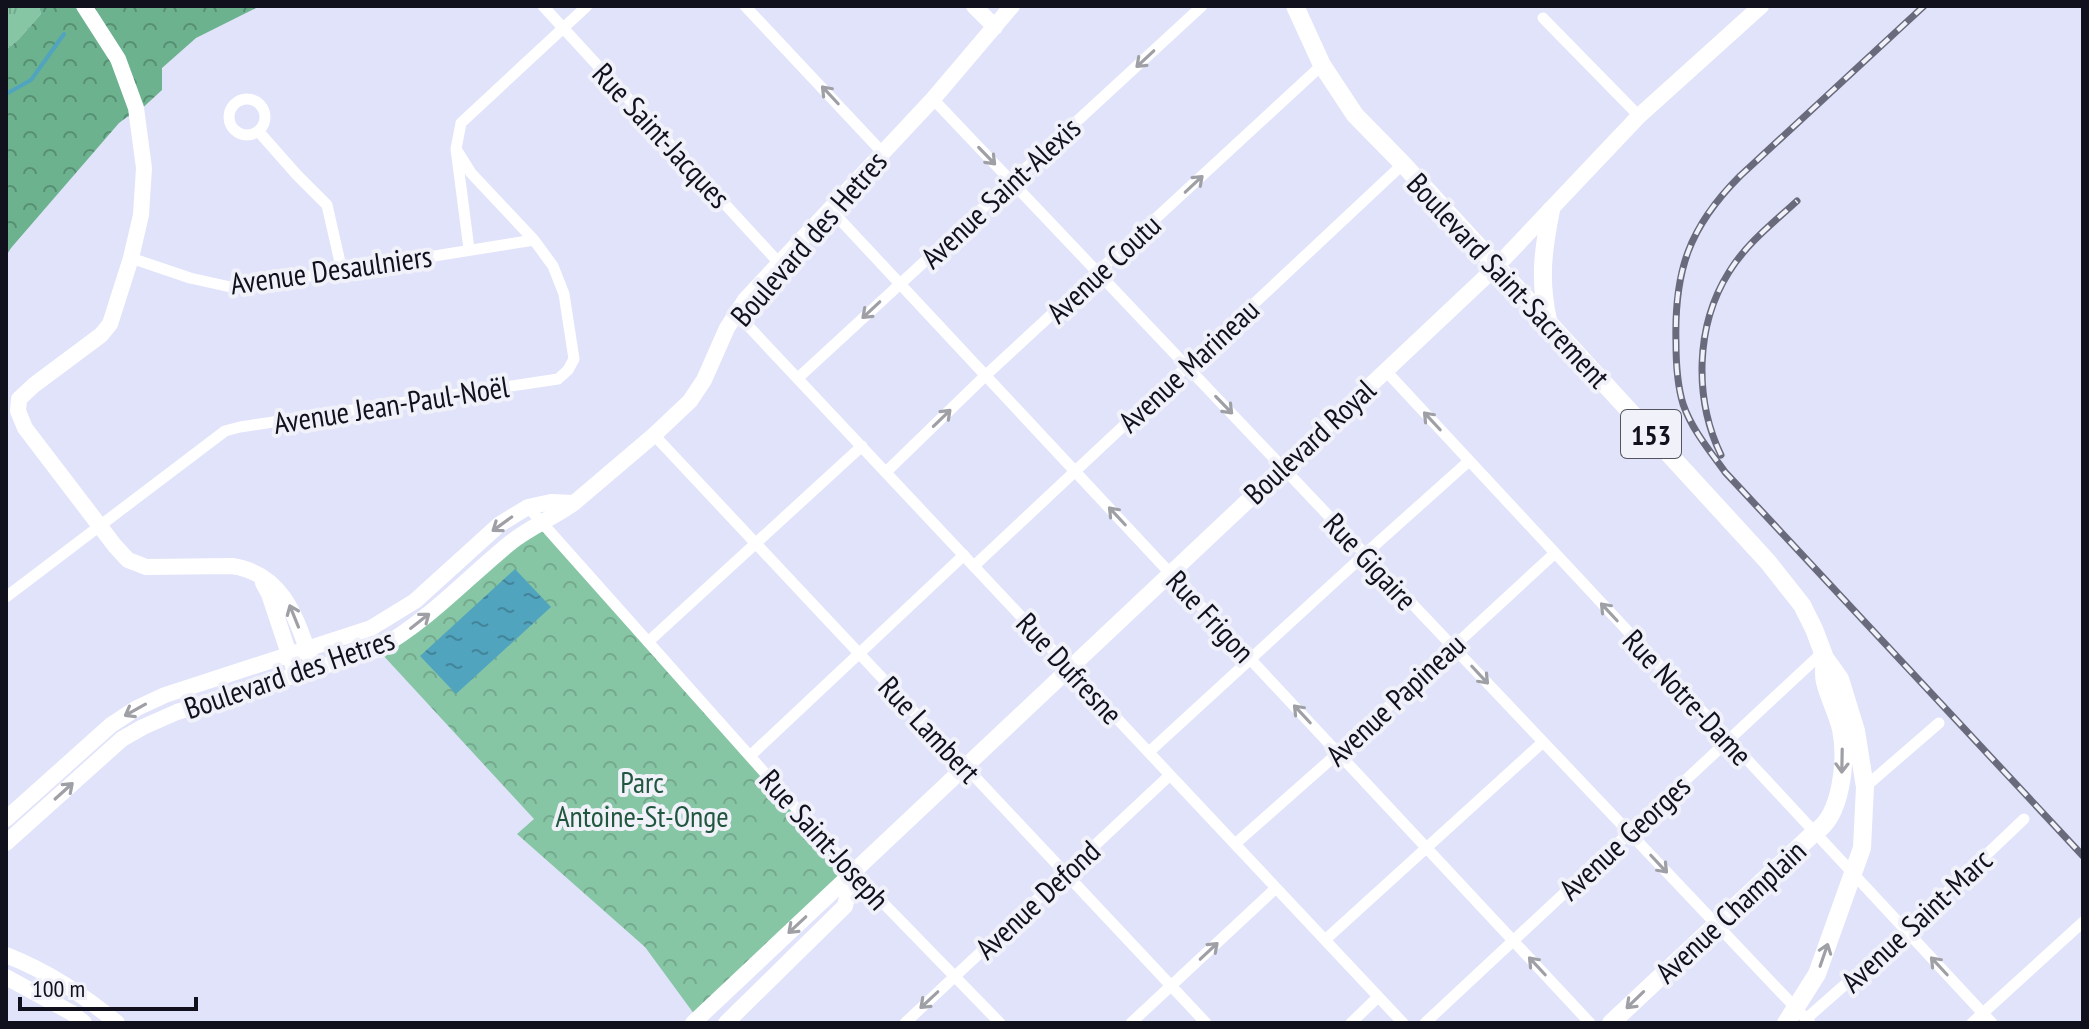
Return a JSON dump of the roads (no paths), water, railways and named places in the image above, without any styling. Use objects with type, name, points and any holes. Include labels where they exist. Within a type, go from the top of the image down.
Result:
[{"type":"main road","name":"Boulevard Saint-Sacrement","points":[[1295,6],[1322,65],[1355,115],[1768,562],[1802,605],[1824,655],[1840,679],[1856,731],[1865,787],[1862,848],[1853,873]]},
{"type":"main road","points":[[1549,323],[1542,261],[1551,210]]},
{"type":"main road","name":"Boulevard Saint-Sacrement","points":[[1815,832],[1824,826],[1838,798],[1843,763],[1841,731],[1824,679],[1824,655]]},
{"type":"main road","name":"Avenue Champlain","points":[[1611,1023],[1815,832]]},
{"type":"main road","name":"Avenue Saint-Marc","points":[[1800,1019],[1853,873]]},
{"type":"street","points":[[84,6],[118,59],[136,108],[144,168],[141,215],[110,324],[101,335],[19,399],[18,411],[25,428],[128,560],[146,567],[232,566],[258,574],[290,605],[314,669]]},
{"type":"street","name":"Rue Saint-Jacques","points":[[543,6],[780,264]]},
{"type":"street","points":[[469,249],[456,149],[461,123],[587,6]]},
{"type":"street","points":[[745,6],[883,153]]},
{"type":"street","points":[[974,6],[995,27]]},
{"type":"street","name":"Boulevard des Hetres","points":[[6,843],[122,739],[177,712],[378,649],[403,635],[511,542],[574,503],[690,401],[745,300],[933,99],[1012,6]]},
{"type":"street","name":"Avenue Saint-Alexis","points":[[798,378],[1202,6]]},
{"type":"street","name":"Boulevard Royal","points":[[697,1022],[1069,667],[1497,266],[1639,116],[1761,6]]},
{"type":"street","points":[[1543,18],[1639,116]]},
{"type":"street","name":"Avenue Coutu","points":[[886,472],[986,375],[1322,65]]},
{"type":"street","name":"Rue Gigaire","points":[[933,99],[1715,924],[1800,1019]]},
{"type":"street","points":[[259,132],[327,205],[342,271]]},
{"type":"street","name":"Avenue Jean-Paul-Noël","points":[[6,597],[225,431],[558,379],[568,370],[574,359],[564,294],[553,266],[534,240],[471,173],[456,149]]},
{"type":"street","name":"Avenue Marineau","points":[[974,566],[1403,164]]},
{"type":"street","name":"Rue Frigon","points":[[831,210],[1590,1023]]},
{"type":"street","name":"Avenue Desaulniers","points":[[131,258],[190,278],[235,288],[534,240]]},
{"type":"street","name":"Rue Dufresne","points":[[736,313],[1403,1023]]},
{"type":"street","name":"Rue Notre-Dame","points":[[1385,370],[1992,1023]]},
{"type":"street","name":"Rue Lambert","points":[[654,435],[1206,1023]]},
{"type":"street","points":[[648,642],[862,446]]},
{"type":"street","points":[[1149,752],[1469,461]]},
{"type":"street","name":"Boulevard des Hetres","points":[[6,819],[102,732],[137,708],[165,695],[371,628],[415,601],[500,524],[528,507],[551,502],[574,503]]},
{"type":"street","name":"Rue Saint-Joseph","points":[[528,507],[853,872],[1000,1023]]},
{"type":"street","name":"Avenue Papineau","points":[[1235,844],[1555,553]]},
{"type":"street","points":[[750,756],[964,555]]},
{"type":"street","points":[[258,574],[269,594],[295,675]]},
{"type":"street","name":"Avenue Georges","points":[[1425,1023],[1728,740],[1824,655]]},
{"type":"street","points":[[1865,787],[1939,723]]},
{"type":"street","points":[[1325,940],[1543,742]]},
{"type":"street","name":"Avenue Defond","points":[[905,1023],[1170,775]]},
{"type":"street","name":"Avenue Saint-Marc","points":[[1800,1019],[1906,931],[2024,819]]},
{"type":"street","name":"Boulevard Royal","points":[[726,1023],[845,906],[853,872]]},
{"type":"street","points":[[1131,1023],[1276,888]]},
{"type":"street","points":[[1972,1023],[2083,922]]},
{"type":"street","points":[[7,955],[40,969],[84,995],[117,1023]]},
{"type":"street","points":[[6,977],[72,1013],[84,1023]]},
{"type":"street","points":[[1351,1023],[1378,997]]},
{"type":"water","points":[[515,569],[551,607],[456,694],[420,656]]},
{"type":"waterway","points":[[6,94],[31,80],[64,34]]},
{"type":"railway","points":[[1924,6],[1740,176],[1708,213],[1688,252],[1678,294],[1676,351],[1679,389],[1691,423],[1725,472],[2083,856]]},
{"type":"railway","points":[[1721,455],[1712,433],[1703,387],[1704,339],[1710,316],[1718,293],[1743,252],[1797,201]]},
{"type":"park label","name":"Parc Antoine-St-Onge","points":[[642,798]]}]
